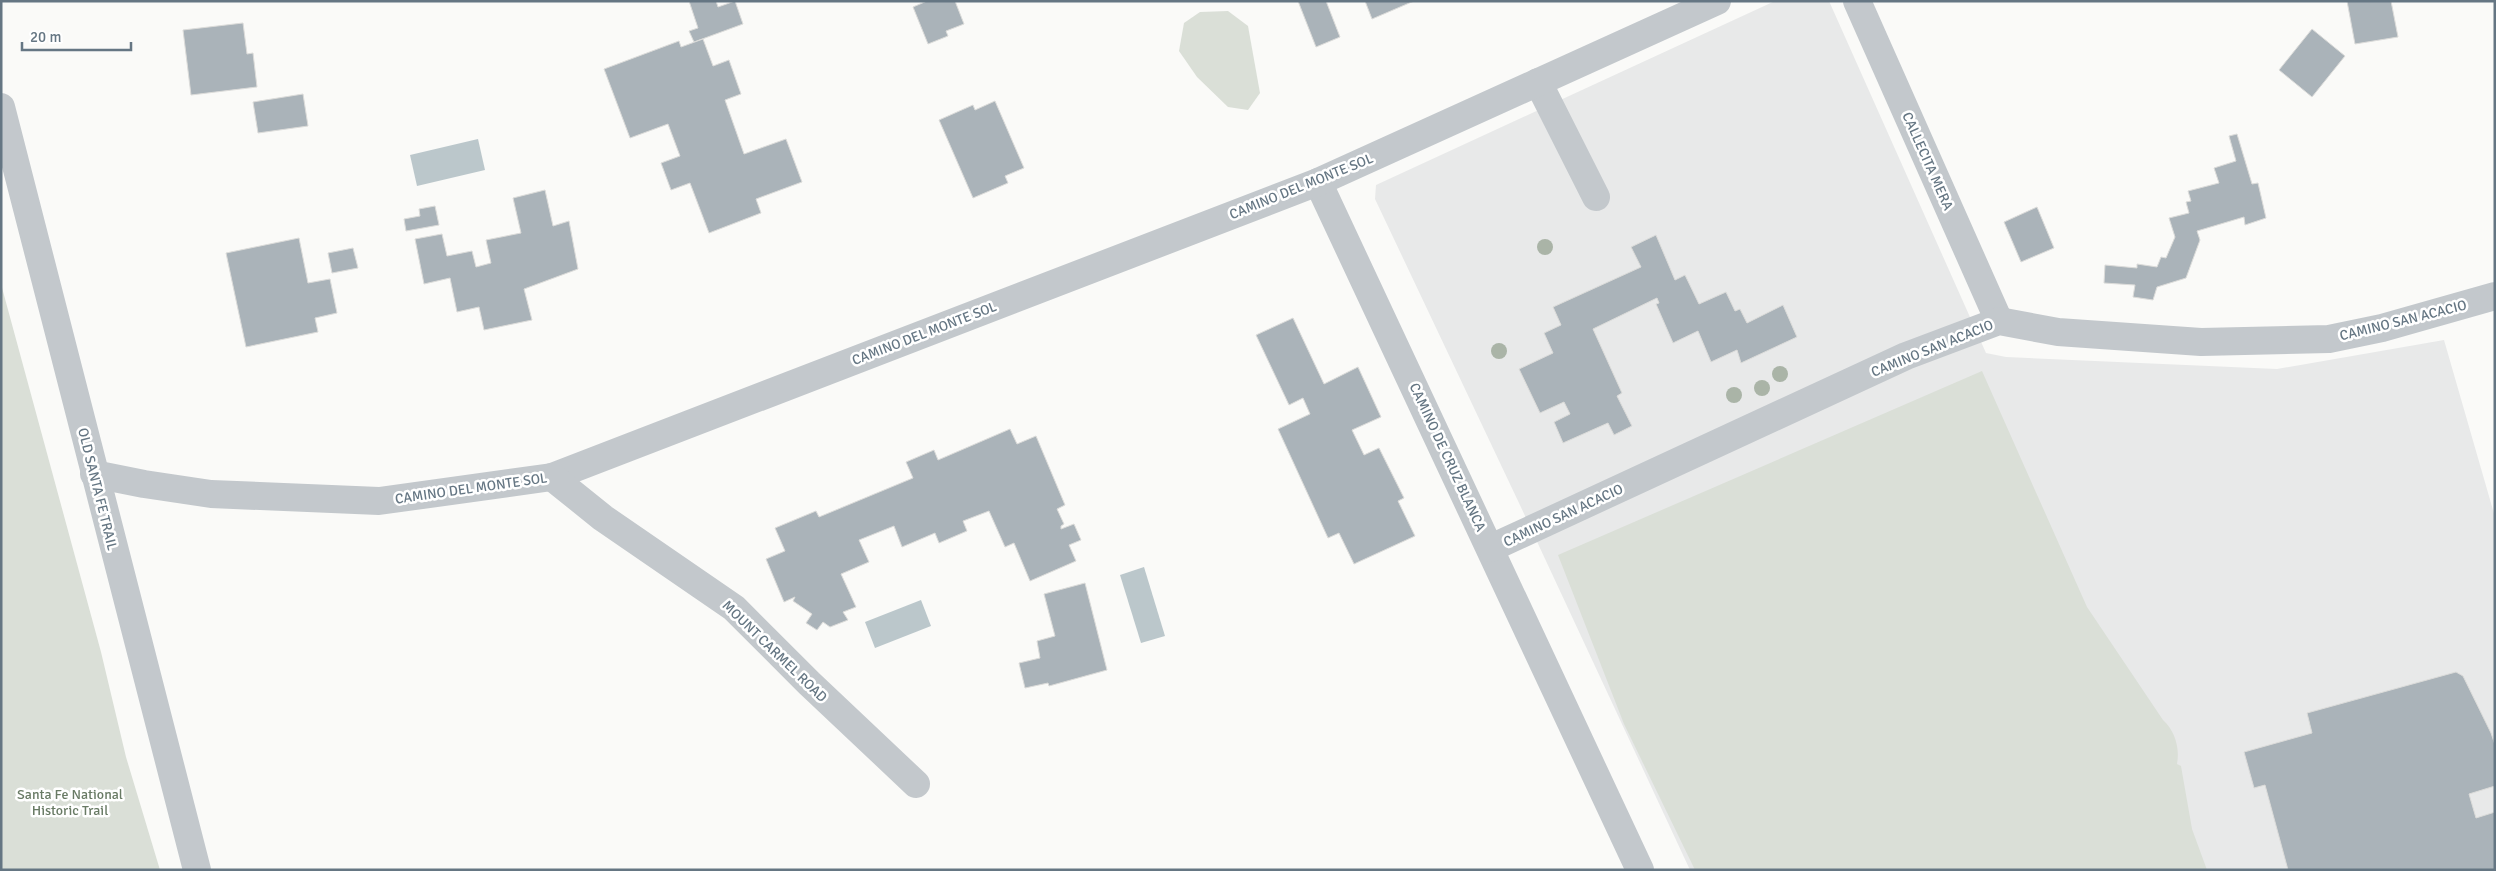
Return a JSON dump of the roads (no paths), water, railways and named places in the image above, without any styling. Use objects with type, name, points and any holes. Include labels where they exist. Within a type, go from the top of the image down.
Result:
[{"type":"street","name":"CAMINO DEL MONTE SOL","points":[[94,474],[178,490],[212,494],[379,502],[552,476],[1318,182],[1717,1]]},
{"type":"street","name":"CALLECITA MERA","points":[[1858,1],[1999,321]]},
{"type":"street","points":[[1538,82],[1596,197]]},
{"type":"street","name":"OLD SANTA FE TRAIL","points":[[1,107],[197,870]]},
{"type":"street","name":"CAMINO DE CRUZ BLANCA","points":[[1318,182],[1491,548],[1640,870]]},
{"type":"street","name":"CAMINO SAN ACACIO","points":[[1491,548],[1906,356],[1999,321],[2058,332],[2201,342],[2329,339],[2382,328],[2495,296]]},
{"type":"street","name":"MOUNT CARMEL ROAD","points":[[552,476],[603,518],[734,608],[809,684],[916,784]]},
{"type":"park label","name":"Santa Fe National Historic Trail","points":[[70,802]]}]
